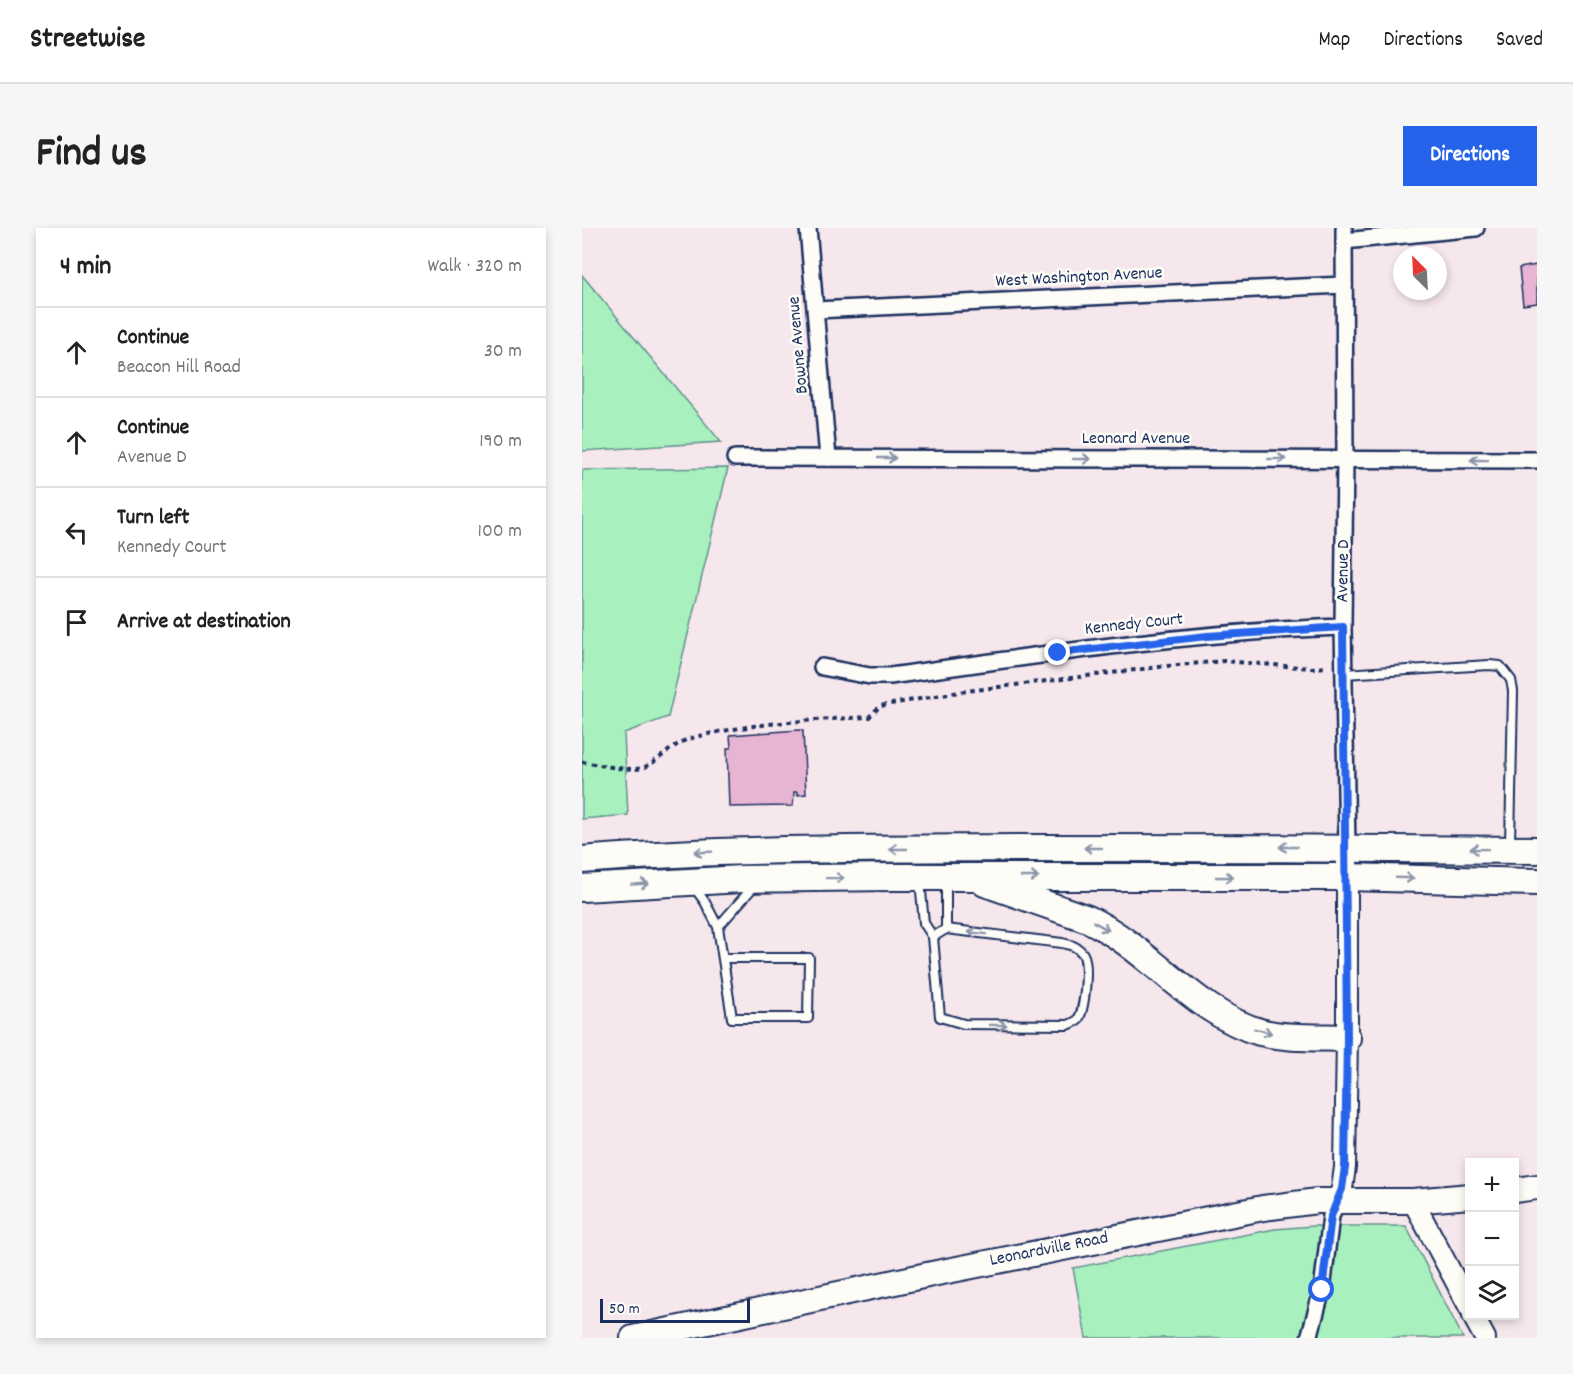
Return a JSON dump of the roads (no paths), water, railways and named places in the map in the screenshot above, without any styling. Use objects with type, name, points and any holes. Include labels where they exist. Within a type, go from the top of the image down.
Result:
[{"type":"highway","points":[[582,860],[744,850],[1347,847],[1537,850]]},
{"type":"highway","points":[[957,877],[1103,927],[1144,954],[1201,1001],[1226,1017],[1259,1031],[1279,1035],[1347,1038]]},
{"type":"highway","points":[[582,888],[689,881],[957,877],[1346,877],[1537,882]]},
{"type":"main road","points":[[1519,1189],[1537,1187]]},
{"type":"main road","name":"Leonardville Road","points":[[633,1338],[921,1276],[1213,1217],[1297,1203],[1337,1200],[1413,1201],[1465,1196]]},
{"type":"street","name":"Bowne Avenue","points":[[808,228],[828,458]]},
{"type":"street","points":[[1344,234],[1476,228]]},
{"type":"street","name":"Avenue D","points":[[1337,1200],[1345,1175],[1347,1038],[1347,847],[1343,627],[1346,460],[1344,234]]},
{"type":"street","name":"West Washington Avenue","points":[[816,310],[1344,285]]},
{"type":"street","name":"Leonard Avenue","points":[[735,458],[1537,460]]},
{"type":"street","name":"Kennedy Court","points":[[822,667],[870,676],[890,676],[1207,636],[1343,627]]},
{"type":"street","points":[[1309,1338],[1322,1290],[1331,1216],[1337,1200]]},
{"type":"street","points":[[1413,1201],[1465,1299]]},
{"type":"street","points":[[1475,1320],[1485,1338]]},
{"type":"lane","points":[[1344,670],[1489,664],[1500,666],[1511,680],[1512,691],[1510,850]]},
{"type":"lane","points":[[946,929],[957,877]]},
{"type":"lane","points":[[919,878],[924,923],[933,937],[940,1017],[964,1024],[1068,1025],[1076,1021],[1083,1008],[1086,963],[1083,954],[1076,947],[1062,943],[946,929],[933,937]]},
{"type":"lane","points":[[718,927],[760,879]]},
{"type":"lane","points":[[689,881],[705,903],[718,927],[732,1018],[807,1018],[809,958],[723,957]]}]
